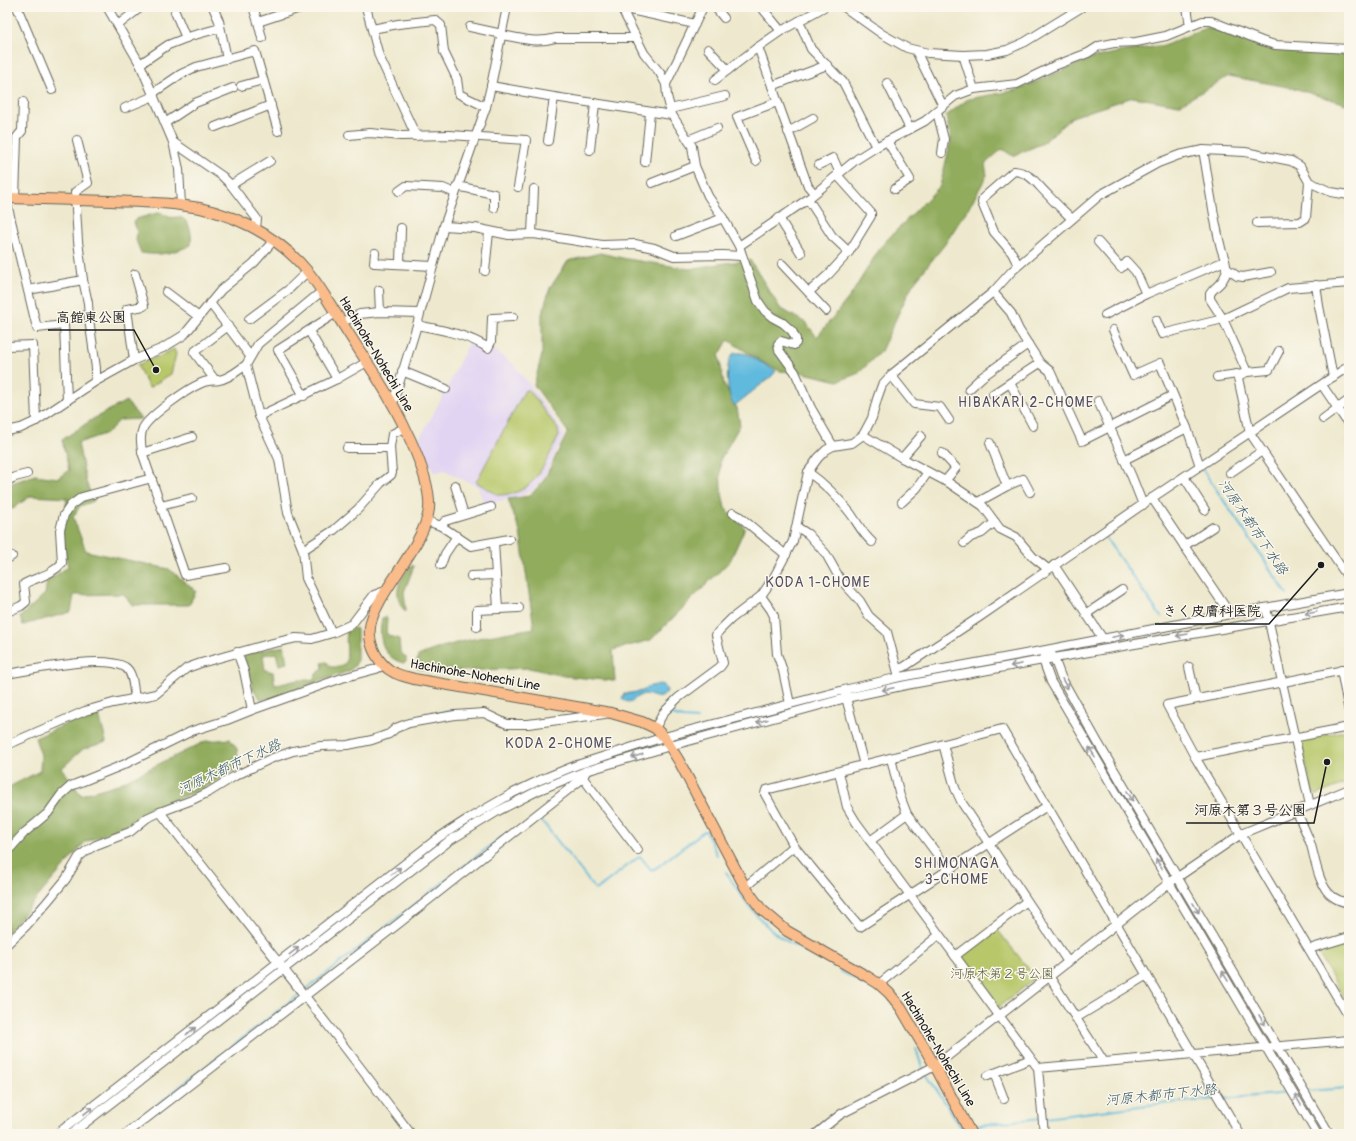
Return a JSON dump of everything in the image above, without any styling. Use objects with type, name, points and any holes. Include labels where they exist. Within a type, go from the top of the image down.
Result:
[{"type":"main road","name":"Hachinohe-Nohechi Line","points":[[10,200],[74,200],[181,205],[202,208],[256,228],[274,240],[294,257],[308,271],[322,291],[393,403],[420,463],[427,486],[429,507],[427,521],[412,550],[385,591],[374,612],[370,626],[370,642],[376,656],[384,666],[394,673],[414,679],[611,712],[655,728],[667,742],[679,761],[745,887],[761,909],[787,931],[879,984],[889,993],[901,1008],[972,1134]]},
{"type":"street","points":[[17,7],[52,90]]},
{"type":"street","points":[[106,7],[140,64],[165,123],[179,169],[181,205]]},
{"type":"street","points":[[118,25],[141,7]]},
{"type":"street","points":[[213,7],[220,28],[227,59]]},
{"type":"street","points":[[253,7],[262,38]]},
{"type":"street","points":[[366,7],[379,56],[416,136]]},
{"type":"street","points":[[393,403],[417,325],[444,226],[486,107],[507,7]]},
{"type":"street","points":[[621,7],[695,24]]},
{"type":"street","points":[[621,7],[644,53],[660,73],[666,84],[670,112],[692,146],[695,166],[708,196],[739,246],[741,256],[758,301],[764,311],[783,323],[792,331],[796,339],[796,343],[794,345],[781,341],[778,344],[779,350],[795,372],[810,408],[833,446]]},
{"type":"street","points":[[666,84],[703,7]]},
{"type":"street","points":[[715,7],[724,18]]},
{"type":"street","points":[[715,80],[781,31],[824,7]]},
{"type":"street","points":[[844,7],[898,44],[916,51],[962,55],[987,54],[1008,50],[1025,42],[1082,7]]},
{"type":"street","points":[[1187,7],[1190,26]]},
{"type":"street","points":[[258,22],[298,8]]},
{"type":"street","points":[[763,9],[781,31]]},
{"type":"street","points":[[175,12],[186,38]]},
{"type":"street","points":[[372,29],[398,24],[435,20],[441,25],[444,52],[457,79],[459,94],[486,107]]},
{"type":"street","points":[[799,21],[811,49],[843,82],[876,147]]},
{"type":"street","points":[[739,246],[811,196],[838,176],[857,159],[876,147],[926,121],[955,96],[974,89],[1017,84],[1054,66],[1088,53],[1099,46],[1114,43],[1136,42],[1166,36],[1203,21],[1211,21],[1262,41],[1275,44],[1349,48]]},
{"type":"street","points":[[470,26],[502,35],[544,41],[556,38],[636,38]]},
{"type":"street","points":[[140,64],[168,45],[220,28]]},
{"type":"street","points":[[758,47],[811,196],[832,236],[849,252]]},
{"type":"street","points":[[708,49],[728,70]]},
{"type":"street","points":[[125,108],[153,94],[180,74],[196,67],[255,51],[278,131]]},
{"type":"street","points":[[916,51],[940,109],[944,139],[942,153]]},
{"type":"street","points":[[962,55],[974,89]]},
{"type":"street","points":[[772,86],[827,65]]},
{"type":"street","points":[[241,86],[263,80]]},
{"type":"street","points":[[887,83],[910,129]]},
{"type":"street","points":[[491,86],[554,98],[650,113],[670,112],[725,96]]},
{"type":"street","points":[[165,123],[195,102],[233,88]]},
{"type":"street","points":[[548,141],[554,98]]},
{"type":"street","points":[[23,102],[22,131],[17,138],[10,200],[37,328],[64,325],[67,400]]},
{"type":"street","points":[[756,161],[737,117],[777,102]]},
{"type":"street","points":[[590,150],[595,104]]},
{"type":"street","points":[[215,127],[271,105]]},
{"type":"street","points":[[645,162],[650,113]]},
{"type":"street","points":[[788,132],[813,118]]},
{"type":"street","points":[[688,140],[717,128]]},
{"type":"street","points":[[349,135],[370,133],[401,136],[450,135],[526,140],[518,187]]},
{"type":"street","points":[[77,140],[88,183],[75,192],[74,200],[83,280],[88,303],[96,368],[96,381]]},
{"type":"street","points":[[887,141],[910,179],[895,189]]},
{"type":"street","points":[[172,142],[222,176],[231,185],[257,219],[256,228]]},
{"type":"street","points":[[1203,150],[1215,224],[1226,265],[1237,276],[1242,277],[1271,272]]},
{"type":"street","points":[[655,728],[664,712],[678,698],[720,667],[723,662],[716,635],[719,630],[731,619],[761,596],[774,577],[793,541],[808,472],[818,458],[826,450],[833,446],[852,443],[863,436],[872,418],[882,385],[891,375],[993,292],[1018,265],[1072,219],[1100,196],[1136,174],[1179,155],[1203,150],[1245,152],[1292,161],[1300,166],[1309,182],[1306,218],[1300,222],[1257,223]]},
{"type":"street","points":[[809,292],[829,274],[849,252],[871,216],[871,213],[838,176],[838,169],[833,158],[819,165]]},
{"type":"street","points":[[231,185],[270,161]]},
{"type":"street","points":[[652,183],[695,166]]},
{"type":"street","points":[[1018,265],[1012,253],[994,232],[982,203],[983,198],[1002,181],[1014,171],[1023,172],[1034,179],[1072,219]]},
{"type":"street","points":[[1309,182],[1331,192],[1349,195]]},
{"type":"street","points":[[399,191],[406,186],[456,189],[494,194],[494,208]]},
{"type":"street","points":[[532,234],[534,189]]},
{"type":"street","points":[[676,236],[723,218]]},
{"type":"street","points":[[780,218],[801,253]]},
{"type":"street","points":[[444,226],[451,228],[475,228],[509,235],[532,234],[602,245],[635,244],[654,248],[674,256],[741,256]]},
{"type":"street","points":[[400,264],[401,228]]},
{"type":"street","points":[[485,271],[489,232]]},
{"type":"street","points":[[7,431],[21,428],[36,421],[96,381],[134,360],[163,348],[184,335],[221,290],[254,263],[274,240]]},
{"type":"street","points":[[1098,242],[1121,268],[1127,262],[1136,272],[1146,294]]},
{"type":"street","points":[[375,253],[374,263],[433,266]]},
{"type":"street","points":[[782,264],[826,310]]},
{"type":"street","points":[[1105,315],[1146,294],[1226,265]]},
{"type":"street","points":[[1226,265],[1221,283],[1218,287],[1212,290],[1210,299],[1223,319],[1243,374]]},
{"type":"street","points":[[249,319],[288,290],[308,271]]},
{"type":"street","points":[[134,360],[127,309],[144,306],[135,274]]},
{"type":"street","points":[[28,290],[83,280]]},
{"type":"street","points":[[1156,320],[1162,334],[1223,319],[1288,288],[1349,283]]},
{"type":"street","points":[[1316,285],[1333,377]]},
{"type":"street","points":[[379,290],[380,312]]},
{"type":"street","points":[[226,568],[185,576],[142,453],[141,435],[143,428],[150,420],[176,399],[202,382],[228,378],[246,365],[258,344],[322,291]]},
{"type":"street","points":[[166,292],[199,318]]},
{"type":"street","points":[[993,292],[1011,313],[1040,363],[1050,371],[1082,441],[1173,395]]},
{"type":"street","points":[[210,303],[250,356]]},
{"type":"street","points":[[342,322],[360,314],[380,312],[420,313]]},
{"type":"street","points":[[304,396],[278,350],[336,314]]},
{"type":"street","points":[[417,325],[446,330],[478,341],[488,348],[491,342],[492,318],[513,318]]},
{"type":"street","points":[[215,380],[194,352],[228,326]]},
{"type":"street","points":[[1113,330],[1133,375],[1160,363],[1187,428],[1200,466]]},
{"type":"street","points":[[309,331],[337,379]]},
{"type":"street","points":[[969,389],[982,377],[1028,344]]},
{"type":"street","points":[[7,346],[33,345],[36,421]]},
{"type":"street","points":[[1217,377],[1269,370],[1279,350]]},
{"type":"street","points":[[259,416],[304,396],[367,362]]},
{"type":"street","points":[[992,394],[1040,363]]},
{"type":"street","points":[[246,365],[259,416],[279,459],[288,513],[302,550],[306,578],[332,633]]},
{"type":"street","points":[[897,669],[904,667],[981,616],[1152,498],[1349,366]]},
{"type":"street","points":[[402,372],[446,389]]},
{"type":"street","points":[[1243,374],[1238,378],[1250,433],[1349,579]]},
{"type":"street","points":[[891,375],[914,404],[940,407],[948,420]]},
{"type":"street","points":[[1010,383],[1033,426]]},
{"type":"street","points":[[1322,385],[1349,426]]},
{"type":"street","points":[[1323,418],[1349,400]]},
{"type":"street","points":[[1098,401],[1143,505]]},
{"type":"street","points":[[302,550],[334,530],[358,509],[381,484],[391,476],[390,448],[392,434],[404,428]]},
{"type":"street","points":[[1124,460],[1187,428]]},
{"type":"street","points":[[863,436],[945,481],[983,506],[1000,529],[1016,537],[1033,557],[1051,567],[1086,614],[1102,639]]},
{"type":"street","points":[[902,458],[921,436]]},
{"type":"street","points":[[142,453],[192,437]]},
{"type":"street","points":[[990,443],[1007,486]]},
{"type":"street","points":[[347,448],[390,448]]},
{"type":"street","points":[[1230,473],[1262,451]]},
{"type":"street","points":[[942,453],[956,468],[945,481]]},
{"type":"street","points":[[808,472],[825,485],[847,510],[866,537],[872,542]]},
{"type":"street","points":[[902,502],[917,488],[928,472]]},
{"type":"street","points":[[7,481],[15,476],[28,474]]},
{"type":"street","points":[[1184,477],[1205,510]]},
{"type":"street","points":[[7,612],[21,606],[26,602],[24,584],[43,577],[59,567],[62,563],[60,530],[64,516],[71,505],[82,498],[152,478]]},
{"type":"street","points":[[978,502],[1023,479],[1030,492]]},
{"type":"street","points":[[455,485],[464,515]]},
{"type":"street","points":[[161,506],[192,498]]},
{"type":"street","points":[[1152,498],[1230,614]]},
{"type":"street","points":[[441,526],[445,521],[491,507]]},
{"type":"street","points":[[733,512],[786,555]]},
{"type":"street","points":[[427,521],[441,526],[471,546],[510,539]]},
{"type":"street","points":[[964,543],[971,537],[982,533],[995,522]]},
{"type":"street","points":[[797,527],[808,534],[826,554],[840,579],[860,601],[869,616],[887,632],[900,677]]},
{"type":"street","points":[[1184,546],[1213,527]]},
{"type":"street","points":[[441,565],[445,554],[457,536]]},
{"type":"street","points":[[494,542],[498,609]]},
{"type":"street","points":[[471,576],[496,575]]},
{"type":"street","points":[[1086,614],[1122,590]]},
{"type":"street","points":[[7,746],[85,711],[113,702],[156,694],[188,668],[237,652],[296,638],[312,639],[332,633],[352,624],[374,595],[385,591]]},
{"type":"street","points":[[71,1134],[432,843],[466,820],[513,793],[540,780],[577,765],[845,694],[900,677],[1230,614],[1349,593]]},
{"type":"street","points":[[761,596],[774,616],[777,654],[783,671],[790,704]]},
{"type":"street","points":[[57,1134],[449,841],[498,811],[539,790],[585,775],[667,742],[790,704],[906,685],[1349,606]]},
{"type":"street","points":[[477,627],[476,610],[519,608]]},
{"type":"street","points":[[1266,608],[1310,805]]},
{"type":"street","points":[[1046,650],[1054,658],[1061,676],[1097,741],[1329,1134]]},
{"type":"street","points":[[1046,650],[1043,660],[1051,682],[1317,1134]]},
{"type":"street","points":[[237,652],[244,671],[252,710]]},
{"type":"street","points":[[7,674],[79,663],[96,662],[113,664],[125,667],[132,675],[135,698]]},
{"type":"street","points":[[7,852],[24,833],[48,813],[61,795],[71,786],[123,765],[192,731],[227,720],[342,678],[384,666]]},
{"type":"street","points":[[1189,667],[1196,699]]},
{"type":"street","points":[[1349,712],[1345,670],[1167,705],[1195,757],[1349,1017]]},
{"type":"street","points":[[845,694],[864,765]]},
{"type":"street","points":[[7,944],[27,925],[47,902],[66,879],[79,857],[86,851],[130,832],[147,818],[209,792],[245,770],[287,753],[321,746],[348,745],[372,740],[389,734],[396,728],[409,723],[455,715],[484,713],[507,724],[528,724],[611,712]]},
{"type":"street","points":[[1195,757],[1349,727]]},
{"type":"street","points":[[1047,806],[860,927],[794,846],[765,794],[766,790],[1002,729],[1240,1134]]},
{"type":"street","points":[[943,744],[954,788],[962,803],[1068,962]]},
{"type":"street","points":[[891,758],[900,796],[907,814],[949,870]]},
{"type":"street","points":[[839,772],[847,807],[856,822],[1038,1068],[1044,1134]]},
{"type":"street","points":[[585,775],[638,850]]},
{"type":"street","points":[[126,1134],[398,924],[585,775]]},
{"type":"street","points":[[816,1134],[841,1114],[935,1066],[1169,883],[1241,834],[1349,789]]},
{"type":"street","points":[[1296,810],[1311,845],[1315,862],[1324,887],[1331,896],[1349,903]]},
{"type":"street","points":[[160,812],[330,1028],[411,1134]]},
{"type":"street","points":[[870,841],[907,814]]},
{"type":"street","points":[[745,887],[794,846]]},
{"type":"street","points":[[954,956],[1027,901]]},
{"type":"street","points":[[879,984],[939,935]]},
{"type":"street","points":[[1309,949],[1349,937]]},
{"type":"street","points":[[1076,1018],[1147,975]]},
{"type":"street","points":[[1049,976],[1104,1062]]},
{"type":"street","points":[[1038,1068],[1349,1040]]},
{"type":"street","points":[[1004,1098],[991,1075],[1031,1058]]},
{"type":"shaded area","points":[[469,342],[492,348],[513,364],[530,385],[561,429],[564,436],[543,478],[533,490],[522,495],[484,505],[478,487],[444,470],[434,473],[419,439],[445,392]]},
{"type":"green space","points":[[1207,27],[1274,49],[1317,51],[1349,56],[1349,105],[1293,88],[1229,76],[1179,105],[1133,97],[1072,117],[1043,143],[1013,156],[1002,149],[985,164],[987,175],[971,204],[945,244],[913,284],[881,351],[859,373],[838,381],[800,372],[780,371],[764,363],[728,340],[719,356],[724,384],[737,408],[740,425],[720,460],[721,488],[725,508],[745,528],[730,561],[651,640],[613,650],[615,681],[564,676],[529,668],[433,672],[416,668],[418,656],[432,650],[475,639],[534,628],[520,532],[508,499],[530,496],[544,480],[568,432],[534,385],[542,355],[542,314],[550,288],[568,261],[600,253],[690,269],[750,260],[780,308],[806,323],[817,337],[851,295],[881,246],[940,186],[951,140],[946,116],[968,99],[1017,90],[1089,59],[1119,52],[1166,45]]},
{"type":"green space","points":[[157,213],[170,217],[179,217],[186,221],[190,228],[191,245],[167,253],[141,253],[136,240],[137,231],[134,222],[136,219]]},
{"type":"green space","points":[[174,349],[176,354],[171,374],[149,388],[137,365]]},
{"type":"green space","points":[[525,390],[529,390],[558,429],[559,436],[543,467],[532,482],[517,492],[498,495],[476,482]]},
{"type":"green space","points":[[126,401],[141,419],[120,420],[107,433],[78,443],[86,482],[94,501],[80,506],[73,517],[86,551],[169,569],[196,591],[189,605],[132,605],[124,594],[74,595],[71,612],[23,625],[20,617],[45,594],[47,581],[68,567],[62,535],[67,498],[31,496],[7,512],[7,487],[12,483],[35,475],[58,478],[69,470],[62,440],[93,419]]},
{"type":"green space","points":[[411,565],[414,566],[404,592],[406,611],[400,603],[398,588],[401,580]]},
{"type":"green space","points":[[386,617],[386,632],[389,636],[399,639],[400,652],[406,657],[406,662],[403,663],[390,656],[383,646],[381,639],[381,625],[382,618]]},
{"type":"green space","points":[[354,628],[357,629],[357,660],[355,666],[349,671],[262,701],[253,689],[244,657],[245,654],[284,646],[287,663],[279,665],[276,653],[263,655],[265,670],[273,672],[275,685],[299,680],[311,680],[315,678],[316,674],[323,668],[322,663],[327,662],[330,667],[337,667],[346,663],[347,631]]},
{"type":"green space","points":[[98,711],[106,742],[83,749],[62,768],[81,795],[118,784],[206,741],[230,739],[237,749],[239,767],[212,784],[145,813],[118,829],[85,842],[7,933],[7,788],[40,771],[41,755],[35,738]]},
{"type":"green space","points":[[1349,730],[1349,782],[1316,795],[1313,793],[1301,742],[1303,740]]},
{"type":"green space","name":"河原木第２号公園","points":[[996,928],[1036,978],[997,1008],[959,957]]},
{"type":"green space","points":[[1349,942],[1349,1005],[1319,955],[1320,951]]},
{"type":"water","points":[[734,353],[747,354],[776,371],[772,376],[734,406],[730,396],[727,378],[729,361]]},
{"type":"water","points":[[660,684],[664,685],[667,691],[661,697],[644,694],[630,702],[622,699],[624,694],[643,691],[647,687]]},
{"type":"waterway","name":"河原木都市下水路","points":[[1203,470],[1287,594]]},
{"type":"waterway","name":"河原木都市下水路","points":[[1105,537],[1161,617]]},
{"type":"waterway","name":"河原木都市下水路","points":[[421,717],[456,711]]},
{"type":"waterway","name":"河原木都市下水路","points":[[667,715],[669,714],[683,718],[697,719]]},
{"type":"waterway","points":[[538,816],[596,890],[640,856],[651,870],[656,868],[704,831],[706,831],[717,855]]},
{"type":"waterway","points":[[304,991],[504,835]]},
{"type":"waterway","points":[[726,872],[761,920],[783,939],[806,952]]},
{"type":"waterway","name":"河原木都市下水路","points":[[7,938],[36,909]]},
{"type":"waterway","points":[[840,971],[875,989]]},
{"type":"waterway","points":[[154,1107],[300,994]]},
{"type":"waterway","points":[[916,1049],[923,1070]]},
{"type":"waterway","points":[[926,1074],[961,1127],[963,1126]]},
{"type":"waterway","name":"河原木都市下水路","points":[[1306,1091],[1349,1088]]},
{"type":"waterway","name":"河原木都市下水路","points":[[1222,1099],[1290,1093]]},
{"type":"waterway","name":"河原木都市下水路","points":[[1045,1118],[1148,1105],[1216,1099]]},
{"type":"waterway","name":"河原木都市下水路","points":[[970,1126],[1041,1118]]},
{"type":"waterway","points":[[120,1134],[125,1130]]},
{"type":"place","name":"高館東公園","points":[[156,370]]},
{"type":"place","name":"きく皮膚科医院","points":[[1321,565]]},
{"type":"place","name":"河原木第３号公園","points":[[1327,762]]},
{"type":"district","name":"HIBAKARI 2-CHOME","points":[[1026,402]]},
{"type":"district","name":"KODA 1-CHOME","points":[[818,582]]},
{"type":"district","name":"KODA 2-CHOME","points":[[559,743]]},
{"type":"district","name":"SHIMONAGA 3-CHOME","points":[[957,872]]}]
